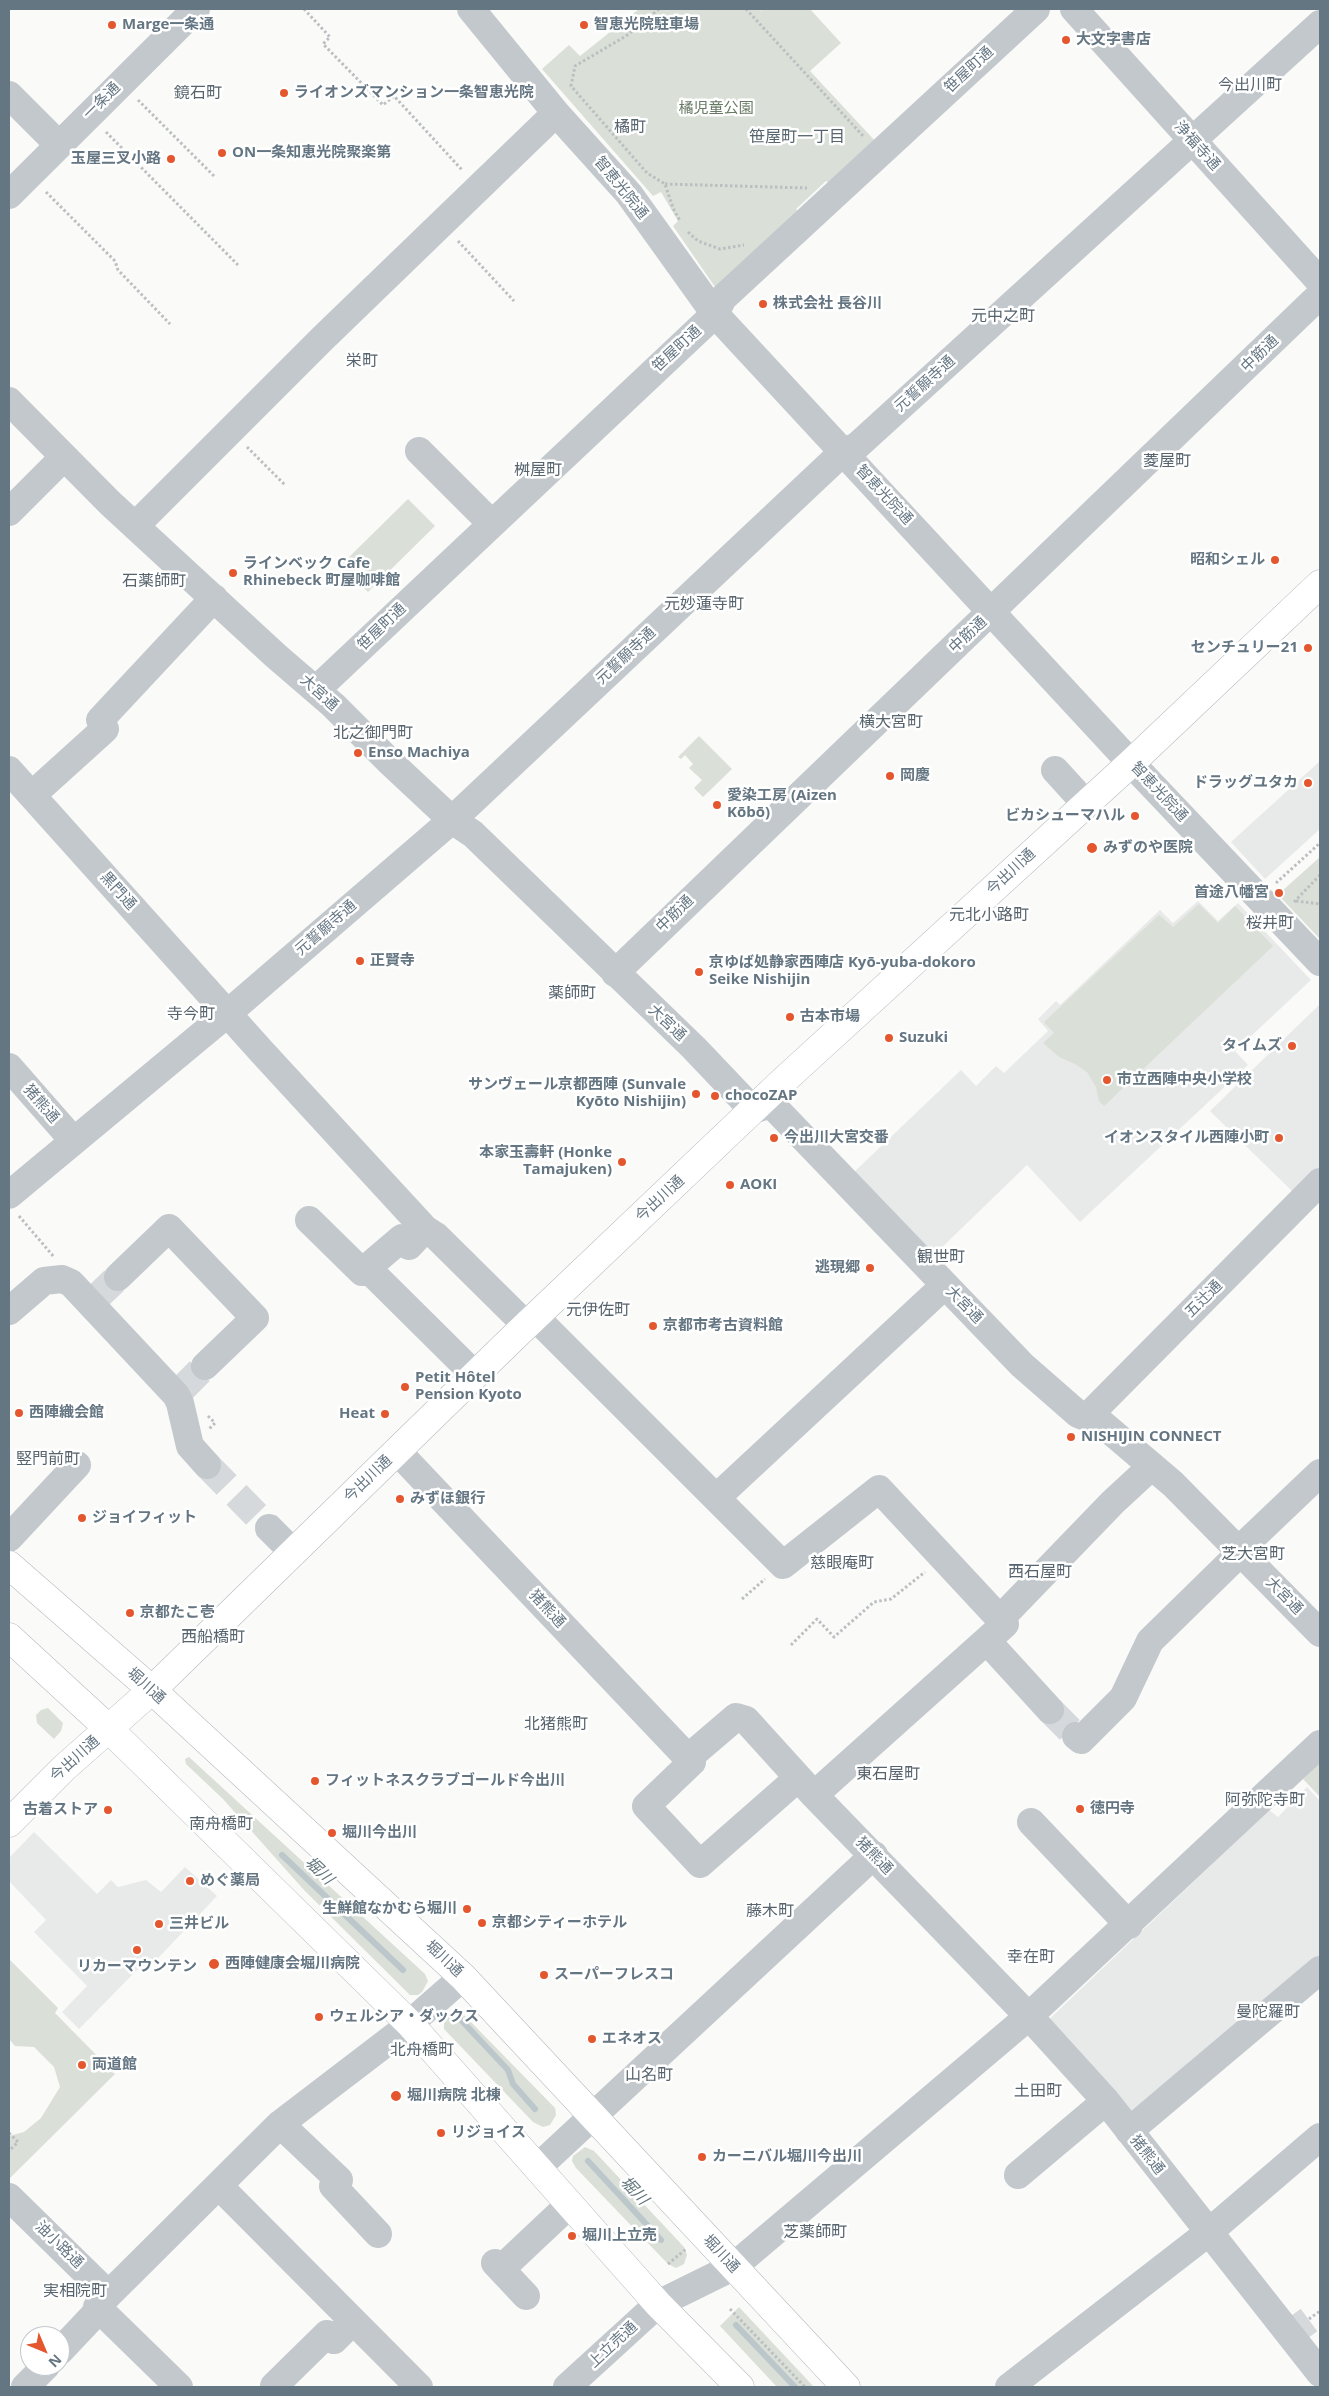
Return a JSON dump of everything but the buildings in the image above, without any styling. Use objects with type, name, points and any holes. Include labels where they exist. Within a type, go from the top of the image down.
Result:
[{"type":"main road","name":"今出川通","points":[[9,1823],[64,1768],[152,1690],[531,1321],[754,1110],[1131,763],[1320,584]]},
{"type":"main road","name":"堀川通","points":[[9,1566],[152,1690],[463,1977],[846,2387]]},
{"type":"main road","points":[[9,1637],[109,1729],[410,2024],[658,2304],[740,2387]]},
{"type":"street","name":"一条通","points":[[9,195],[120,82],[196,9]]},
{"type":"street","name":"智恵光院通","points":[[471,9],[556,112],[629,194],[715,314],[1131,763],[1320,962]]},
{"type":"street","name":"笹屋町通","points":[[317,690],[491,523],[715,314],[723,298],[1036,9]]},
{"type":"street","name":"浄福寺通","points":[[1074,9],[1320,282]]},
{"type":"street","points":[[1310,9],[1320,22]]},
{"type":"street","name":"元誓願寺通","points":[[12,1203],[73,1140],[228,1013],[452,820],[843,452],[857,446],[1320,22]]},
{"type":"street","points":[[9,95],[58,144]]},
{"type":"street","points":[[135,526],[230,430],[556,112]]},
{"type":"street","name":"中筋通","points":[[615,973],[993,612],[1320,295]]},
{"type":"street","name":"大宮通","points":[[9,401],[135,526],[317,690],[452,820],[473,834],[694,1048],[754,1110],[771,1104],[1022,1366],[1078,1414],[1100,1422],[1152,1466],[1240,1551],[1320,1633]]},
{"type":"street","points":[[419,450],[491,523]]},
{"type":"street","points":[[9,512],[64,457]]},
{"type":"street","points":[[32,796],[105,729],[100,720],[214,598]]},
{"type":"street","name":"黒門通","points":[[9,770],[424,1229],[436,1236],[531,1321],[716,1498],[783,1565]]},
{"type":"street","points":[[1055,770],[1086,804]]},
{"type":"street","name":"猪熊通","points":[[9,1067],[73,1140]]},
{"type":"street","name":"五辻通","points":[[1087,1418],[1320,1182]]},
{"type":"street","points":[[310,1220],[362,1272],[402,1238],[409,1246],[424,1229]]},
{"type":"street","points":[[118,1277],[168,1228],[255,1318],[206,1366]]},
{"type":"street","points":[[366,1267],[475,1375]]},
{"type":"street","points":[[9,1311],[44,1281],[62,1279],[70,1284],[92,1302],[178,1393],[190,1446],[207,1466]]},
{"type":"street","points":[[716,1498],[944,1285]]},
{"type":"street","name":"猪熊通","points":[[397,1451],[688,1758],[736,1717],[746,1720],[806,1786],[874,1855],[1106,2101],[1209,2232],[1297,2328],[1320,2373]]},
{"type":"street","points":[[9,1538],[77,1465]]},
{"type":"street","points":[[688,1758],[692,1762],[646,1806],[700,1864],[806,1786],[994,1630],[1113,1502],[1152,1466]]},
{"type":"street","points":[[1076,1736],[1081,1740],[1123,1698],[1150,1641],[1320,1473]]},
{"type":"street","points":[[783,1565],[879,1489],[943,1558],[1050,1710]]},
{"type":"street","points":[[269,1528],[293,1552]]},
{"type":"street","name":"上立売通","points":[[567,2387],[658,2304],[733,2267],[1028,2017],[1129,1925],[1320,1744]]},
{"type":"street","points":[[1031,1822],[1129,1925]]},
{"type":"street","points":[[538,2167],[592,2114],[874,1855]]},
{"type":"street","points":[[1129,2131],[1320,1970]]},
{"type":"street","points":[[70,2340],[94,2315],[103,2301],[280,2124],[410,2024],[463,1977]]},
{"type":"street","points":[[1018,2176],[1106,2101]]},
{"type":"street","points":[[280,2124],[339,2180],[333,2186],[378,2234]]},
{"type":"street","points":[[1009,2387],[1209,2232],[1320,2137]]},
{"type":"street","points":[[219,2186],[419,2387]]},
{"type":"street","name":"油小路通","points":[[9,2196],[179,2387]]},
{"type":"street","points":[[526,2296],[498,2266],[570,2204]]},
{"type":"street","points":[[274,2386],[327,2334],[334,2340],[353,2321]]},
{"type":"street","points":[[25,2387],[36,2376]]},
{"type":"path","points":[[304,9],[330,37],[323,44],[383,105],[394,96],[479,187]]},
{"type":"path","points":[[659,9],[626,36],[575,66],[571,86],[647,173],[665,184],[810,188],[804,194]]},
{"type":"path","points":[[746,9],[868,141]]},
{"type":"path","points":[[120,82],[214,176]]},
{"type":"path","points":[[89,114],[238,265]]},
{"type":"path","points":[[29,174],[115,261],[118,270],[170,324]]},
{"type":"path","points":[[665,184],[672,208],[681,223]]},
{"type":"path","points":[[441,224],[514,301]]},
{"type":"path","points":[[686,230],[698,241],[720,249],[749,243]]},
{"type":"path","points":[[230,430],[285,485]]},
{"type":"path","points":[[1274,884],[1320,843]]},
{"type":"path","points":[[1291,905],[1320,875]]},
{"type":"path","points":[[1296,900],[1319,904],[1320,908]]},
{"type":"path","points":[[12,1203],[55,1258]]},
{"type":"path","points":[[792,1645],[817,1619],[834,1637],[874,1602],[891,1599],[943,1558]]},
{"type":"path","points":[[742,1599],[783,1565]]},
{"type":"path","points":[[9,2133],[18,2142],[9,2151]]},
{"type":"path","points":[[668,2264],[686,2249]]},
{"type":"path","points":[[730,2309],[805,2387]]},
{"type":"path","points":[[1297,2328],[1320,2311]]},
{"type":"shaded area","points":[[1320,761],[1320,829],[1265,879],[1231,842]]},
{"type":"shaded area","name":"市立西陣中央小学校","points":[[1198,901],[1218,921],[1238,903],[1311,980],[1235,1051],[1248,1065],[1080,1222],[1027,1165],[932,1257],[851,1175],[961,1070],[976,1086],[996,1066],[1004,1073],[1048,1031],[1038,1019],[1056,1001],[1060,1005],[1160,910],[1173,923]]},
{"type":"shaded area","name":"イオンスタイル西陣小町","points":[[1320,1004],[1320,1166],[1294,1193],[1210,1111]]},
{"type":"shaded area","points":[[1307,1787],[1320,1801],[1320,1957],[1123,2117],[1042,2026],[1269,1810],[1278,1817]]},
{"type":"shaded area","points":[[34,1832],[97,1894],[111,1880],[118,1887],[146,1880],[161,1892],[185,1867],[217,1896],[144,1973],[139,1968],[79,2029],[62,2012],[87,1986],[34,1932],[46,1920],[9,1881],[9,1858]]},
{"type":"green space","name":"橘児童公園","points":[[639,9],[758,9],[763,13],[759,9],[810,9],[841,43],[810,71],[878,144],[833,186],[826,181],[796,209],[802,216],[723,287],[715,287],[673,226],[678,221],[661,192],[653,196],[542,69],[569,45],[580,56]]},
{"type":"green space","points":[[408,499],[435,526],[368,592],[341,565]]},
{"type":"green space","points":[[699,736],[732,769],[703,797],[694,788],[702,780],[689,768],[693,764],[685,755],[681,759],[678,757]]},
{"type":"green space","points":[[1320,857],[1320,939],[1282,899],[1282,891]]},
{"type":"green space","points":[[1199,904],[1218,923],[1235,906],[1273,946],[1104,1106],[1099,1101],[1096,1087],[1087,1072],[1059,1057],[1043,1043],[1054,1033],[1044,1022],[1159,915],[1173,927]]},
{"type":"green space","points":[[48,1708],[63,1723],[61,1731],[54,1739],[37,1723],[36,1715],[41,1710]]},
{"type":"green space","points":[[189,1757],[425,1974],[428,1981],[422,1992],[418,1995],[410,1995],[304,1890],[223,1799],[186,1764],[185,1759]]},
{"type":"green space","points":[[1320,1762],[1320,1797],[1303,1779]]},
{"type":"green space","points":[[9,1959],[58,2008],[55,2013],[115,2074],[9,2179],[9,2136],[24,2132],[41,2118],[60,2087],[54,2067],[34,2047],[15,2046],[9,2039]]},
{"type":"green space","points":[[458,2011],[555,2108],[556,2115],[550,2125],[543,2127],[533,2122],[444,2029],[444,2018],[448,2013]]},
{"type":"green space","points":[[585,2147],[594,2151],[684,2247],[687,2255],[684,2264],[676,2268],[668,2264],[576,2168],[572,2161],[573,2156]]},
{"type":"green space","points":[[739,2307],[814,2387],[777,2387],[720,2326]]},
{"type":"waterway","name":"堀川","points":[[282,1855],[403,1970]]},
{"type":"waterway","name":"堀川","points":[[462,2021],[508,2070],[513,2084],[535,2109]]},
{"type":"waterway","name":"堀川","points":[[588,2161],[661,2240]]},
{"type":"waterway","name":"堀川","points":[[736,2325],[795,2387]]},
{"type":"tunnel","points":[[94,1300],[118,1277]]},
{"type":"tunnel","points":[[180,1391],[205,1366]]},
{"type":"tunnel","points":[[207,1465],[269,1528]]},
{"type":"tunnel","points":[[1050,1710],[1076,1736]]},
{"type":"tunnel","points":[[1294,2331],[1309,2320]]},
{"type":"place","name":"Marge一条通","points":[[112,25]]},
{"type":"place","name":"智恵光院駐車場","points":[[584,25]]},
{"type":"place","name":"大文字書店","points":[[1066,40]]},
{"type":"place","name":"ライオンズマンション一条智恵光院","points":[[284,93]]},
{"type":"place","name":"ON一条知恵光院聚楽第","points":[[222,153]]},
{"type":"place","name":"玉屋三叉小路","points":[[171,159]]},
{"type":"place","name":"株式会社 長谷川","points":[[763,304]]},
{"type":"place","name":"昭和シェル","points":[[1275,560]]},
{"type":"place","name":"ラインベック Cafe Rhinebeck 町屋咖啡館","points":[[233,573]]},
{"type":"place","name":"センチュリー21","points":[[1308,648]]},
{"type":"place","name":"Enso Machiya","points":[[358,753]]},
{"type":"place","name":"岡慶","points":[[890,776]]},
{"type":"place","name":"ドラッグユタカ","points":[[1308,783]]},
{"type":"place","name":"愛染工房 (Aizen Kōbō)","points":[[717,805]]},
{"type":"place","name":"ビカシューマハル","points":[[1135,816]]},
{"type":"place","name":"みずのや医院","points":[[1092,848]]},
{"type":"place","name":"首途八幡宮","points":[[1279,893]]},
{"type":"place","name":"正賢寺","points":[[360,961]]},
{"type":"place","name":"京ゆば処静家西陣店 Kyō-yuba-dokoro Seike Nishijin","points":[[699,972]]},
{"type":"place","name":"古本市場","points":[[790,1017]]},
{"type":"place","name":"Suzuki","points":[[889,1038]]},
{"type":"place","name":"タイムズ","points":[[1292,1046]]},
{"type":"place","name":"市立西陣中央小学校","points":[[1107,1080]]},
{"type":"place","name":"サンヴェール京都西陣 (Sunvale Kyōto Nishijin)","points":[[696,1094]]},
{"type":"place","name":"chocoZAP","points":[[715,1096]]},
{"type":"place","name":"今出川大宮交番","points":[[774,1138]]},
{"type":"place","name":"イオンスタイル西陣小町","points":[[1279,1138]]},
{"type":"place","name":"本家玉壽軒 (Honke Tamajuken)","points":[[622,1162]]},
{"type":"place","name":"AOKI","points":[[730,1185]]},
{"type":"place","name":"逃現郷","points":[[870,1268]]},
{"type":"place","name":"京都市考古資料館","points":[[653,1326]]},
{"type":"place","name":"Petit Hôtel Pension Kyoto","points":[[405,1387]]},
{"type":"place","name":"西陣織会館","points":[[19,1413]]},
{"type":"place","name":"Heat","points":[[385,1414]]},
{"type":"place","name":"NISHIJIN CONNECT","points":[[1071,1437]]},
{"type":"place","name":"みずほ銀行","points":[[400,1499]]},
{"type":"place","name":"ジョイフィット","points":[[82,1518]]},
{"type":"place","name":"京都たこ壱","points":[[130,1613]]},
{"type":"place","name":"フィットネスクラブゴールド今出川","points":[[315,1781]]},
{"type":"place","name":"徳円寺","points":[[1080,1809]]},
{"type":"place","name":"古着ストア","points":[[108,1810]]},
{"type":"place","name":"堀川今出川","points":[[332,1833]]},
{"type":"place","name":"めぐ薬局","points":[[190,1881]]},
{"type":"place","name":"生鮮館なかむら堀川","points":[[467,1909]]},
{"type":"place","name":"京都シティーホテル","points":[[482,1923]]},
{"type":"place","name":"三井ビル","points":[[159,1924]]},
{"type":"place","name":"リカーマウンテン","points":[[137,1950]]},
{"type":"place","name":"西陣健康会堀川病院","points":[[214,1964]]},
{"type":"place","name":"スーパーフレスコ","points":[[544,1975]]},
{"type":"place","name":"ウェルシア・ダックス","points":[[319,2017]]},
{"type":"place","name":"エネオス","points":[[592,2039]]},
{"type":"place","name":"両道館","points":[[82,2065]]},
{"type":"place","name":"堀川病院 北棟","points":[[396,2096]]},
{"type":"place","name":"リジョイス","points":[[441,2133]]},
{"type":"place","name":"カーニバル堀川今出川","points":[[702,2157]]},
{"type":"place","name":"堀川上立売","points":[[572,2236]]},
{"type":"district","name":"今出川町","points":[[1250,85]]},
{"type":"district","name":"鏡石町","points":[[198,93]]},
{"type":"district","name":"橘町","points":[[630,127]]},
{"type":"district","name":"笹屋町一丁目","points":[[797,137]]},
{"type":"district","name":"元中之町","points":[[1003,316]]},
{"type":"district","name":"栄町","points":[[362,361]]},
{"type":"district","name":"菱屋町","points":[[1167,461]]},
{"type":"district","name":"桝屋町","points":[[538,470]]},
{"type":"district","name":"石薬師町","points":[[154,581]]},
{"type":"district","name":"元妙蓮寺町","points":[[704,604]]},
{"type":"district","name":"横大宮町","points":[[891,722]]},
{"type":"district","name":"北之御門町","points":[[373,733]]},
{"type":"district","name":"元北小路町","points":[[989,915]]},
{"type":"district","name":"桜井町","points":[[1270,923]]},
{"type":"district","name":"薬師町","points":[[572,993]]},
{"type":"district","name":"寺今町","points":[[191,1014]]},
{"type":"district","name":"観世町","points":[[941,1257]]},
{"type":"district","name":"元伊佐町","points":[[598,1310]]},
{"type":"district","name":"竪門前町","points":[[48,1459]]},
{"type":"district","name":"芝大宮町","points":[[1253,1554]]},
{"type":"district","name":"慈眼庵町","points":[[842,1563]]},
{"type":"district","name":"西石屋町","points":[[1040,1572]]},
{"type":"district","name":"西船橋町","points":[[213,1637]]},
{"type":"district","name":"北猪熊町","points":[[556,1724]]},
{"type":"district","name":"東石屋町","points":[[888,1774]]},
{"type":"district","name":"阿弥陀寺町","points":[[1265,1800]]},
{"type":"district","name":"南舟橋町","points":[[221,1824]]},
{"type":"district","name":"藤木町","points":[[770,1911]]},
{"type":"district","name":"幸在町","points":[[1031,1957]]},
{"type":"district","name":"曼陀羅町","points":[[1268,2012]]},
{"type":"district","name":"北舟橋町","points":[[422,2050]]},
{"type":"district","name":"山名町","points":[[649,2075]]},
{"type":"district","name":"土田町","points":[[1038,2091]]},
{"type":"district","name":"芝薬師町","points":[[815,2232]]},
{"type":"district","name":"実相院町","points":[[75,2291]]}]
